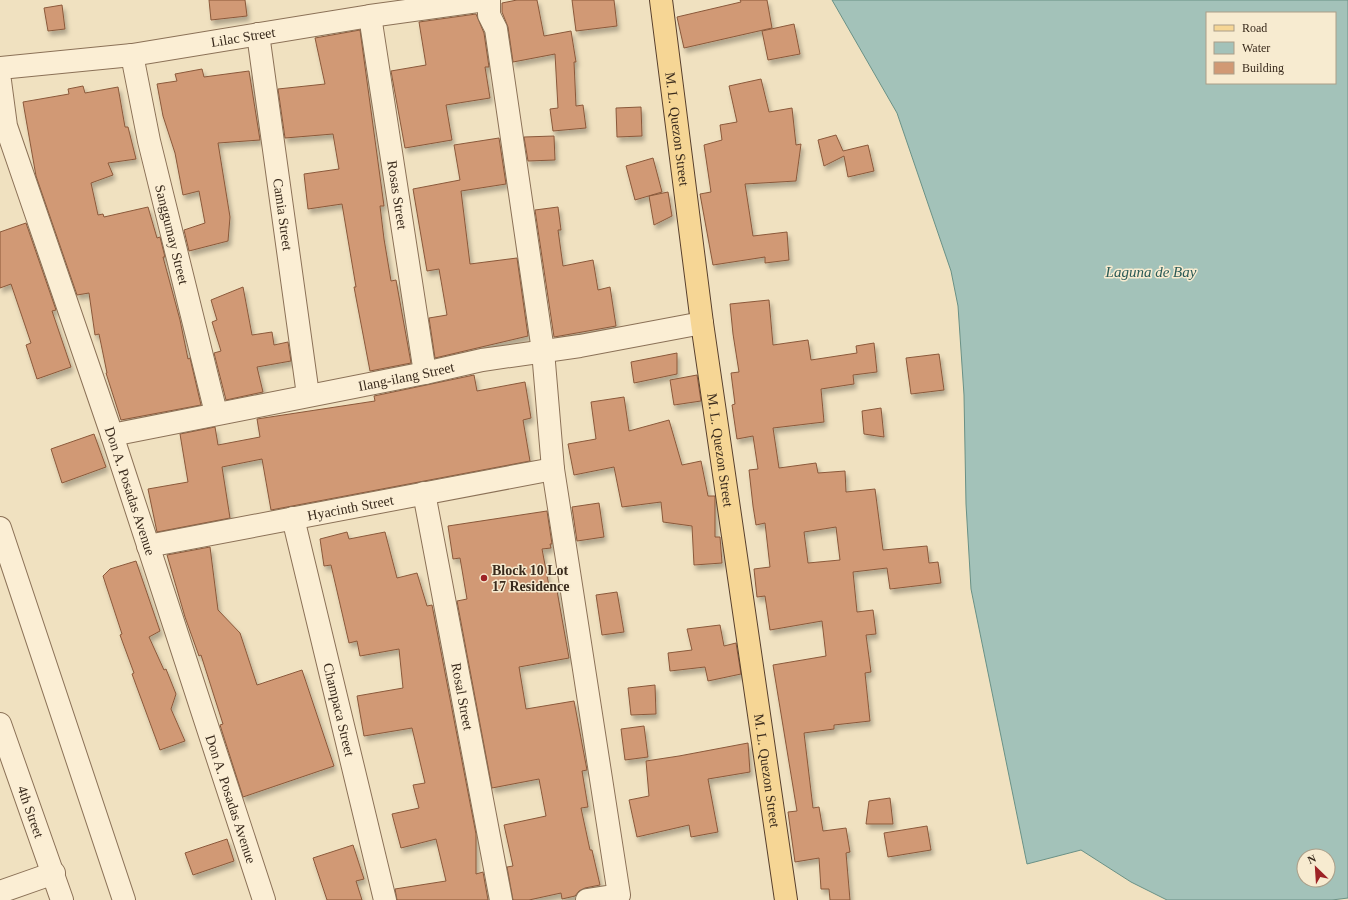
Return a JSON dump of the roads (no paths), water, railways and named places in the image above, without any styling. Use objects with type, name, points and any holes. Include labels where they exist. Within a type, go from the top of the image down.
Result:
[{"type":"main road","name":"M. L. Quezon Street","points":[[661,0],[702,323],[786,900]]},
{"type":"street","name":"Lilac Street","points":[[0,68],[132,55],[370,16],[485,0]]},
{"type":"street","points":[[489,0],[489,15],[496,29],[543,351],[553,469],[619,894],[587,900]]},
{"type":"street","name":"Rosas Street","points":[[370,16],[425,373]]},
{"type":"street","name":"Camia Street","points":[[258,34],[308,395]]},
{"type":"street","name":"Sanggumay Street","points":[[132,55],[149,141],[216,413]]},
{"type":"street","name":"Don A. Posadas Avenue","points":[[0,81],[6,126],[112,435],[264,900]]},
{"type":"street","name":"Ilang-ilang Street","points":[[112,435],[216,413],[425,373],[482,360],[543,351],[702,323]]},
{"type":"street","name":"Hyacinth Street","points":[[148,546],[553,469]]},
{"type":"street","name":"Rosal Street","points":[[424,493],[501,900]]},
{"type":"street","name":"Champaca Street","points":[[293,518],[385,900]]},
{"type":"street","points":[[0,528],[124,900]]},
{"type":"street","name":"4th Street","points":[[0,724],[54,873],[62,900]]},
{"type":"street","points":[[0,892],[54,873]]},
{"type":"water","name":"Laguna de Bay","points":[[832,0],[1348,0],[1348,898],[1332,900],[1167,900],[1131,882],[1081,850],[1027,864],[971,589],[966,504],[964,395],[958,306],[951,271],[897,113]]},
{"type":"place","name":"Block 10 Lot 17 Residence","points":[[484,578]]}]
